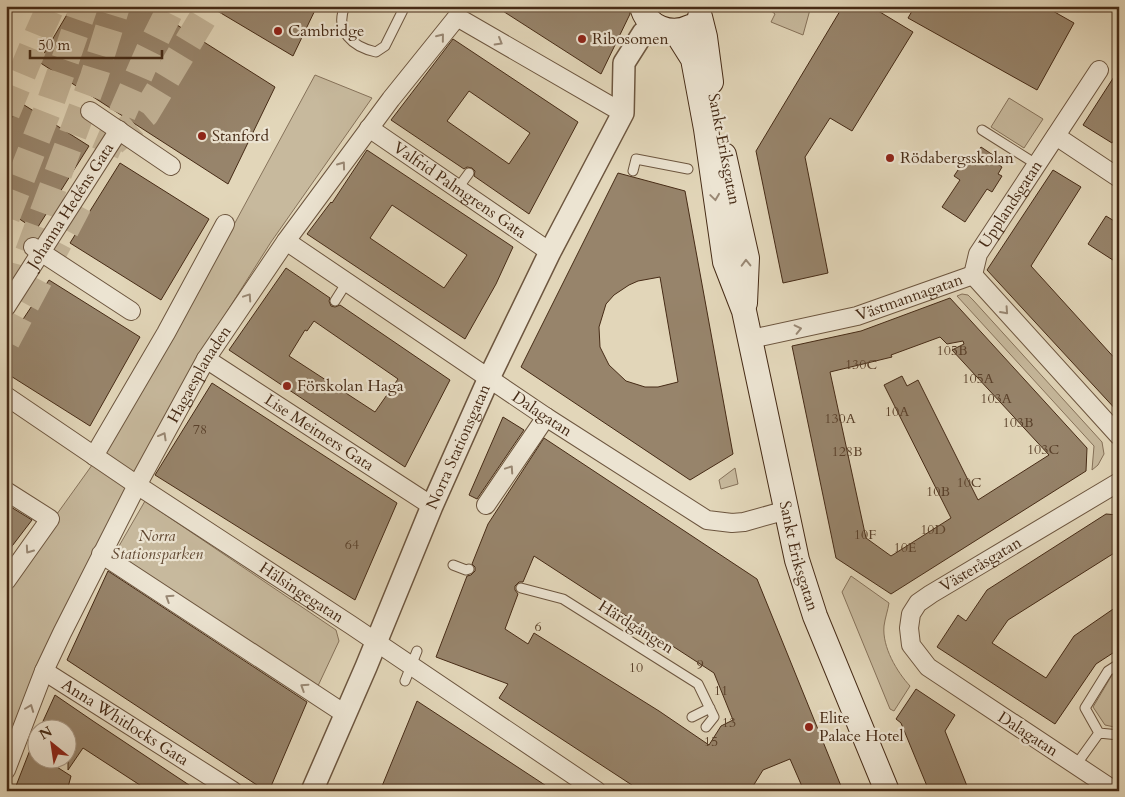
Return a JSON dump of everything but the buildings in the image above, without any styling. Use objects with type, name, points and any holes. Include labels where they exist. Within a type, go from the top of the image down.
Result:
[{"type":"main road","name":"Norra Stationsgatan","points":[[654,18],[688,28],[703,12]]},
{"type":"main road","name":"Sankt Eriksgatan","points":[[703,12],[719,136],[747,258],[744,311]]},
{"type":"main road","name":"Sankt Eriksgatan","points":[[654,18],[692,59],[707,138],[725,262],[744,311],[751,339],[797,560],[814,616],[887,791]]},
{"type":"street","name":"Hagaesplanaden","points":[[6,770],[44,671],[101,554],[206,359],[286,241],[369,128],[457,17],[623,113]]},
{"type":"street","name":"Norra Stationsgatan","points":[[312,791],[376,643],[432,506],[489,378],[550,252],[623,113],[624,62],[654,18]]},
{"type":"street","name":"Upplandsgatan","points":[[973,275],[978,254],[1099,70]]},
{"type":"street","points":[[90,111],[171,166]]},
{"type":"street","name":"Valfrid Palmgrens Gata","points":[[369,128],[550,252]]},
{"type":"street","name":"Johanna Hedéns Gata","points":[[6,307],[37,250],[119,130]]},
{"type":"street","points":[[1056,136],[1119,178]]},
{"type":"street","points":[[94,456],[166,333],[225,224]]},
{"type":"street","name":"Dalagatan","points":[[286,241],[546,417],[707,520],[732,523],[744,522],[787,510]]},
{"type":"street","points":[[37,250],[131,311]]},
{"type":"street","name":"Västmannagatan","points":[[751,339],[857,316],[973,275],[1119,436]]},
{"type":"street","name":"Lise Meitners Gata","points":[[206,359],[432,506]]},
{"type":"street","name":"Hälsingegatan","points":[[6,396],[597,791]]},
{"type":"street","points":[[486,505],[546,417]]},
{"type":"street","name":"Västeråsgatan","points":[[940,676],[928,667],[911,645],[909,628],[911,614],[918,603],[1119,482]]},
{"type":"street","points":[[6,491],[50,519],[6,581]]},
{"type":"street","points":[[101,554],[345,714]]},
{"type":"street","name":"Anna Whitlocks Gata","points":[[44,671],[233,791]]},
{"type":"street","name":"Dalagatan","points":[[940,676],[1115,791]]},
{"type":"lane","points":[[345,6],[341,16],[346,36],[358,46],[376,52],[385,46],[405,6]]},
{"type":"lane","points":[[982,130],[1036,164]]},
{"type":"lane","points":[[633,171],[636,159],[688,169]]},
{"type":"lane","points":[[458,188],[469,173]]},
{"type":"lane","points":[[335,301],[347,282]]},
{"type":"lane","points":[[453,565],[466,570],[469,569]]},
{"type":"lane","name":"Härdgången","points":[[520,588],[563,599],[698,684],[714,717],[706,727]]},
{"type":"lane","points":[[1099,733],[1085,708],[1108,671],[1119,664]]},
{"type":"lane","points":[[692,717],[710,708]]},
{"type":"lane","points":[[1099,733],[1119,735]]},
{"type":"lane","points":[[1076,765],[1099,733]]},
{"type":"green space","points":[[772,6],[811,6],[803,35],[771,22],[775,14],[770,10]]},
{"type":"green space","name":"Norra Stationsparken","points":[[315,75],[372,98],[271,242],[202,351],[6,753],[6,585],[100,454],[230,232]]},
{"type":"green space","points":[[1009,98],[1043,119],[1024,148],[991,127]]},
{"type":"green space","points":[[962,294],[968,295],[973,300],[1102,442],[1104,454],[1098,465],[1092,470],[1094,446],[957,296]]},
{"type":"green space","points":[[735,468],[738,484],[721,489],[719,480]]},
{"type":"green space","name":"Norra Stationsparken","points":[[145,501],[336,630],[339,641],[317,688],[122,559],[118,553],[119,546]]},
{"type":"green space","points":[[851,576],[889,603],[884,626],[885,642],[891,659],[910,686],[894,711],[890,709],[842,592]]},
{"type":"green space","points":[[1119,671],[1119,728],[1105,725],[1093,707],[1112,675]]},
{"type":"tunnel","points":[[6,113],[51,6]]},
{"type":"tunnel","points":[[6,217],[51,101],[84,6]]},
{"type":"tunnel","points":[[17,293],[25,263],[94,77],[116,6]]},
{"type":"tunnel","points":[[105,153],[149,52],[172,6]]},
{"type":"tunnel","points":[[113,142],[145,114],[210,6]]},
{"type":"tunnel","points":[[6,341],[78,205]]},
{"type":"place","name":"Cambridge","points":[[278,31]]},
{"type":"place","name":"Ribosomen","points":[[582,39]]},
{"type":"place","name":"Stanford","points":[[202,136]]},
{"type":"place","name":"Rödabergsskolan","points":[[890,158]]},
{"type":"place","name":"Förskolan Haga","points":[[287,386]]},
{"type":"place","name":"Elite Palace Hotel","points":[[809,727]]}]
